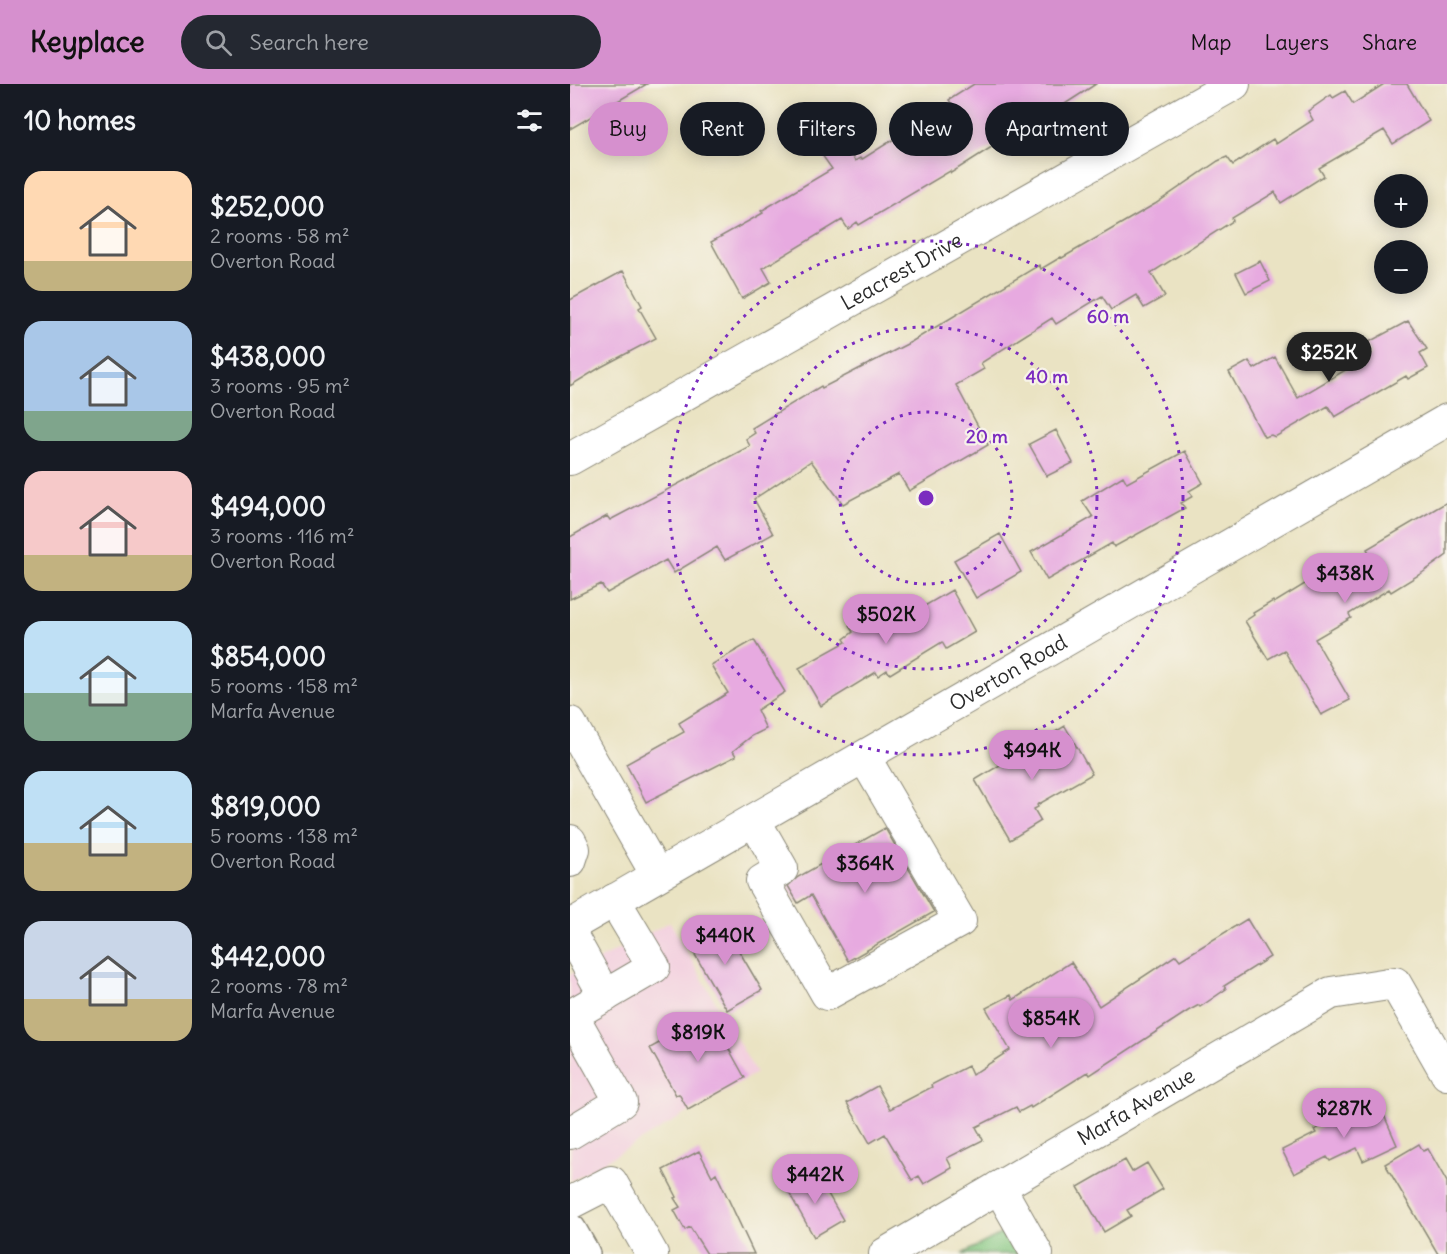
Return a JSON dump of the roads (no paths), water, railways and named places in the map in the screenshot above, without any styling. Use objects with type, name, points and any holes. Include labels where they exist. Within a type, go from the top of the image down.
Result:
[{"type":"main road","points":[[570,1231],[583,1254]]},
{"type":"street","name":"Leacrest Drive","points":[[570,459],[1234,84]]},
{"type":"street","name":"Overton Road","points":[[570,926],[1447,420]]},
{"type":"street","points":[[570,723],[657,875]]},
{"type":"street","points":[[754,820],[782,869],[762,881],[827,994],[960,921],[864,757]]},
{"type":"street","points":[[570,841],[574,849],[570,861]]},
{"type":"street","points":[[570,1133],[621,1102],[572,1015],[654,967],[614,900]]},
{"type":"street","points":[[570,933],[605,996]]},
{"type":"street","name":"Marfa Avenue","points":[[885,1254],[1331,993],[1395,983],[1447,1074]]},
{"type":"street","points":[[570,1203],[611,1182],[652,1254]]},
{"type":"street","points":[[999,1187],[1037,1254]]}]
